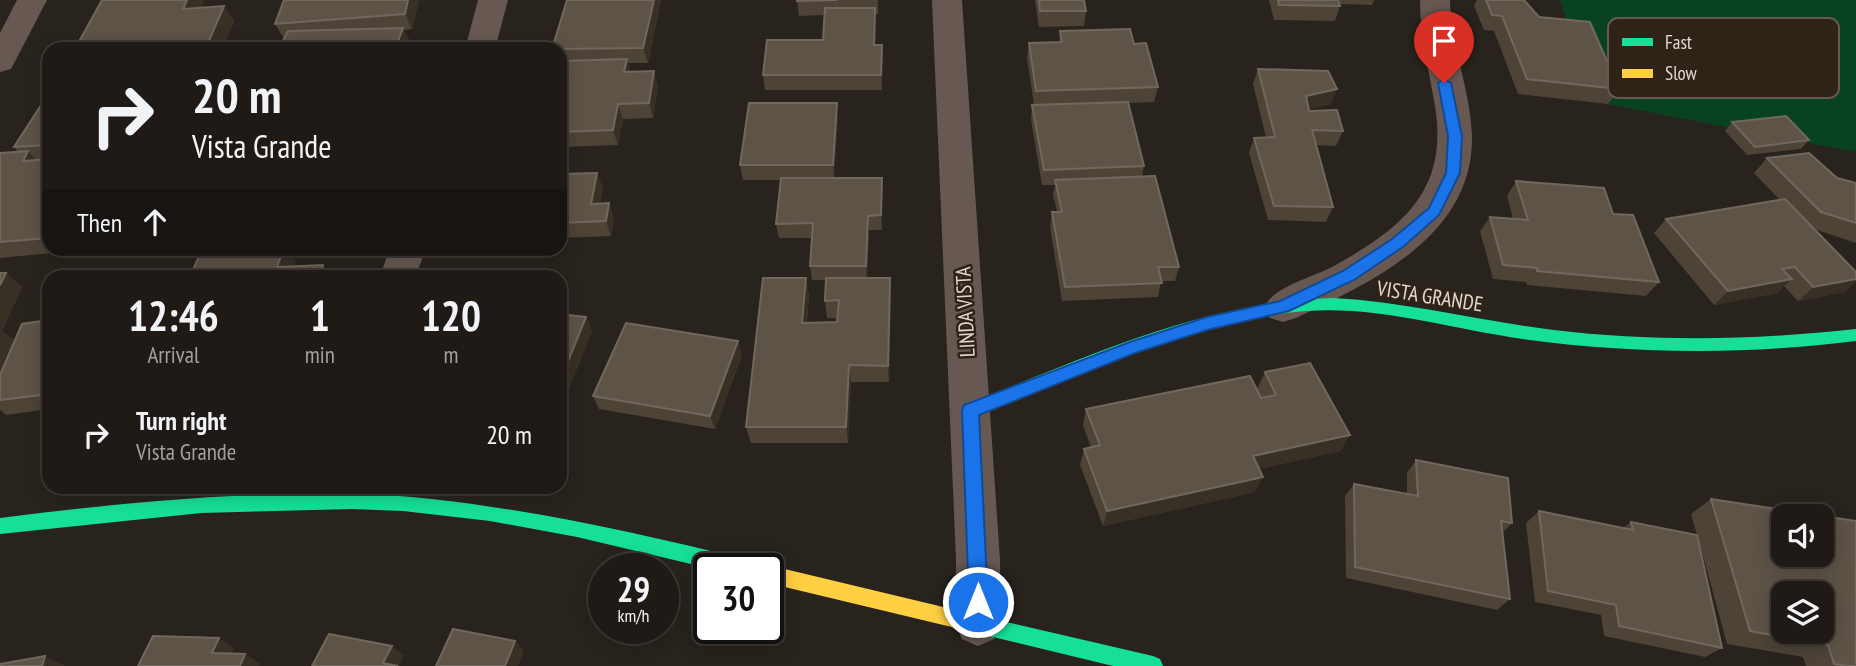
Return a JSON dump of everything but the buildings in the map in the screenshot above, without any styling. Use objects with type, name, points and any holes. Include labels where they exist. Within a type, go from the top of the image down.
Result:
[{"type":"street","points":[[0,62],[32,0]]},
{"type":"street","points":[[482,42],[493,0]]},
{"type":"street","name":"LINDA VISTA","points":[[947,0],[970,411],[978,624]]},
{"type":"street","points":[[1283,307],[1349,275],[1398,243],[1434,211],[1439,202],[1453,173],[1455,136],[1434,30],[1435,0]]},
{"type":"street","name":"VISTA GRANDE","points":[[970,411],[1130,348],[1207,324],[1283,307],[1359,307],[1605,343],[1703,348],[1805,343],[1856,335]]},
{"type":"street","points":[[0,526],[151,506],[306,494]]},
{"type":"street","points":[[328,494],[461,509],[598,533],[693,556]]},
{"type":"street","points":[[784,578],[1153,666]]},
{"type":"green space","points":[[1560,0],[1856,0],[1856,152],[1591,101]]},
{"type":"traffic: fast","points":[[970,411],[1093,360],[1178,330],[1221,318],[1308,305],[1385,308],[1513,331],[1641,344],[1770,344],[1856,335]]},
{"type":"traffic: fast","points":[[0,526],[151,509],[251,502],[302,500],[403,503],[534,520],[693,556]]},
{"type":"traffic: fast","points":[[985,626],[1153,666]]},
{"type":"traffic: slow","points":[[784,578],[985,626]]},
{"type":"route","points":[[978,602],[970,411],[1130,348],[1207,324],[1283,307],[1349,275],[1398,243],[1434,211],[1453,173],[1455,136],[1444,83]]}]
